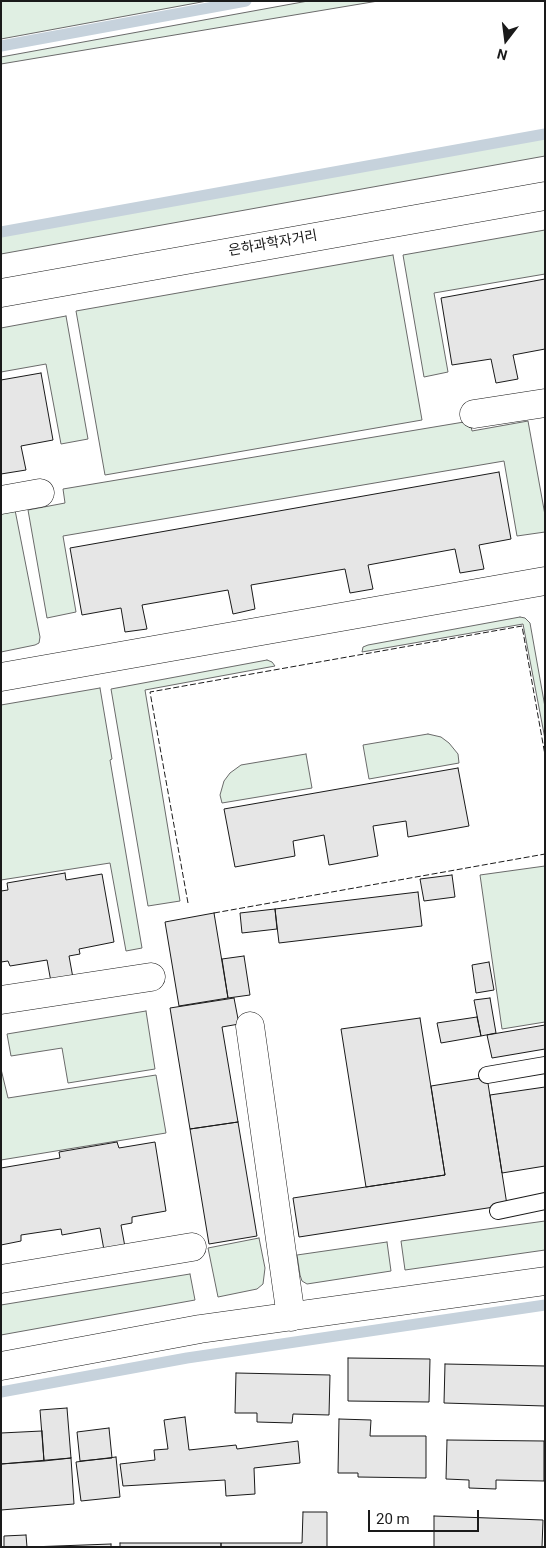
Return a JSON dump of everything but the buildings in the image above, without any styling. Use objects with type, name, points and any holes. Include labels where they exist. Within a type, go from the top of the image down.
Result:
[{"type":"street","name":"은하과학자거리","points":[[1,293],[545,196]]},
{"type":"street","points":[[474,414],[545,403]]},
{"type":"street","points":[[1,500],[40,493]]},
{"type":"street","points":[[1,677],[545,580]]},
{"type":"street","points":[[1,1000],[151,977]]},
{"type":"street","points":[[250,1026],[291,1317]]},
{"type":"street","points":[[1,1279],[192,1247]]},
{"type":"street","points":[[1,1366],[200,1329],[545,1281]]},
{"type":"lane","points":[[487,1076],[545,1065]]},
{"type":"lane","points":[[498,1211],[545,1201]]},
{"type":"green space","points":[[1,1],[207,1],[1,39]]},
{"type":"green space","points":[[308,1],[378,1],[1,64],[1,57]]},
{"type":"green space","points":[[545,138],[545,156],[1,254],[1,236]]},
{"type":"green space","points":[[545,230],[545,274],[434,293],[448,372],[424,377],[403,255]]},
{"type":"green space","points":[[393,255],[422,420],[105,475],[76,311]]},
{"type":"green space","points":[[66,316],[88,439],[61,444],[46,364],[1,372],[1,328]]},
{"type":"green space","points":[[470,421],[472,431],[528,421],[545,515],[545,532],[517,536],[504,461],[63,536],[76,612],[47,618],[28,510],[65,503],[63,489]]},
{"type":"green space","points":[[15,510],[40,637],[39,643],[35,645],[1,652],[1,512]]},
{"type":"green space","points":[[520,617],[525,618],[530,623],[545,707],[545,739],[523,624],[362,652],[363,647],[368,645]]},
{"type":"green space","points":[[267,660],[275,666],[145,690],[180,901],[148,906],[111,689]]},
{"type":"green space","points":[[100,688],[112,759],[110,760],[142,948],[126,951],[110,863],[1,880],[1,705]]},
{"type":"green space","points":[[428,734],[441,737],[449,743],[458,754],[459,763],[369,779],[363,745]]},
{"type":"green space","points":[[306,754],[312,788],[222,803],[220,795],[224,781],[230,773],[241,765]]},
{"type":"green space","points":[[545,866],[545,1022],[502,1029],[480,875]]},
{"type":"green space","points":[[146,1011],[155,1069],[68,1083],[62,1048],[11,1056],[7,1034]]},
{"type":"green space","points":[[1,1069],[8,1098],[156,1075],[166,1133],[1,1160]]},
{"type":"green space","points":[[545,1221],[545,1250],[405,1270],[401,1241]]},
{"type":"green space","points":[[259,1238],[265,1268],[263,1284],[257,1289],[218,1297],[208,1248]]},
{"type":"green space","points":[[387,1242],[391,1271],[307,1284],[302,1281],[297,1255]]},
{"type":"green space","points":[[190,1274],[195,1300],[1,1335],[1,1305]]},
{"type":"waterway","points":[[1,46],[246,1]]},
{"type":"waterway","points":[[1,232],[545,134]]},
{"type":"waterway","points":[[1,1392],[187,1358],[545,1305]]},
{"type":"fence","points":[[188,903],[150,692],[522,626],[545,755]]},
{"type":"fence","points":[[214,913],[545,854]]}]
